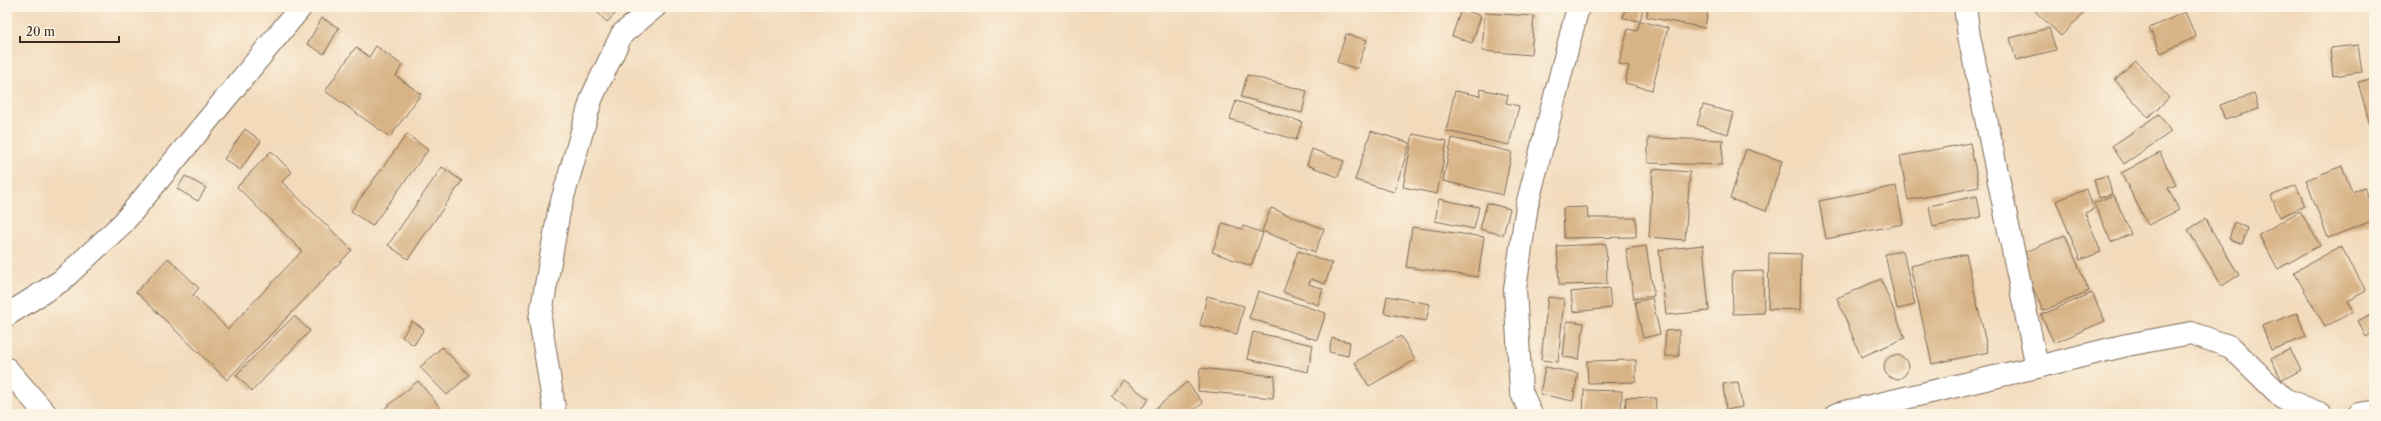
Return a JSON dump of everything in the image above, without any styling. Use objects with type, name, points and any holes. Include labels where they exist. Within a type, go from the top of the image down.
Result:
[{"type":"street","points":[[7,315],[61,281],[123,223],[301,7]]},
{"type":"street","points":[[555,414],[540,319],[559,212],[592,97],[622,34],[655,7]]},
{"type":"street","points":[[1531,414],[1521,391],[1515,289],[1527,205],[1578,7]]},
{"type":"street","points":[[1965,7],[1969,36],[2037,367]]},
{"type":"street","points":[[1837,414],[2127,345],[2191,333],[2232,347],[2284,398],[2321,414]]},
{"type":"street","points":[[7,369],[46,414]]},
{"type":"street","points":[[2359,414],[2374,412]]},
{"type":"building","points":[[592,7],[622,7],[607,22]]},
{"type":"building","points":[[1625,7],[1643,7],[1640,21],[1623,18]]},
{"type":"building","points":[[1648,7],[1695,7],[1708,9],[1705,28],[1647,17]]},
{"type":"building","points":[[2039,7],[2081,7],[2086,11],[2061,36],[2035,11]]},
{"type":"building","points":[[1461,9],[1481,16],[1472,43],[1452,36]]},
{"type":"building","points":[[2185,12],[2196,37],[2161,53],[2149,28]]},
{"type":"building","points":[[1485,13],[1534,16],[1531,55],[1482,51]]},
{"type":"building","points":[[322,18],[339,28],[324,54],[307,44]]},
{"type":"building","points":[[1640,21],[1668,28],[1652,90],[1625,83],[1629,66],[1619,64],[1628,29],[1637,31]]},
{"type":"building","points":[[2049,28],[2056,50],[2016,60],[2010,38]]},
{"type":"building","points":[[1346,34],[1367,40],[1357,69],[1337,62]]},
{"type":"building","points":[[2358,45],[2362,72],[2333,76],[2330,48]]},
{"type":"building","points":[[376,46],[402,65],[396,76],[421,94],[390,137],[325,91],[356,47],[369,57]]},
{"type":"building","points":[[2136,61],[2169,98],[2148,117],[2115,80]]},
{"type":"building","points":[[1247,75],[1307,91],[1302,113],[1241,97]]},
{"type":"building","points":[[2374,78],[2374,124],[2370,125],[2358,82]]},
{"type":"building","points":[[1481,89],[1508,95],[1506,103],[1519,106],[1509,145],[1446,131],[1455,91],[1480,96]]},
{"type":"building","points":[[2254,94],[2259,109],[2225,120],[2220,105]]},
{"type":"building","points":[[1236,101],[1302,122],[1296,140],[1230,119]]},
{"type":"building","points":[[1703,105],[1734,113],[1728,134],[1697,125]]},
{"type":"building","points":[[2159,114],[2171,132],[2124,164],[2112,146]]},
{"type":"building","points":[[245,129],[261,141],[240,170],[224,159]]},
{"type":"building","points":[[1371,131],[1410,143],[1394,192],[1355,180]]},
{"type":"building","points":[[407,134],[428,150],[372,226],[351,211]]},
{"type":"building","points":[[1413,134],[1447,141],[1437,194],[1403,187]]},
{"type":"building","points":[[1452,138],[1512,152],[1503,195],[1443,181]]},
{"type":"building","points":[[1648,138],[1723,140],[1722,165],[1648,163]]},
{"type":"building","points":[[1970,143],[1979,187],[1908,200],[1900,156]]},
{"type":"building","points":[[1312,149],[1344,161],[1338,177],[1307,165]]},
{"type":"building","points":[[1746,149],[1782,161],[1766,211],[1730,199]]},
{"type":"building","points":[[271,151],[292,172],[282,182],[352,250],[227,380],[136,292],[168,258],[199,288],[193,295],[228,329],[302,251],[237,187]]},
{"type":"building","points":[[2160,153],[2176,185],[2168,188],[2179,210],[2148,225],[2121,173]]},
{"type":"building","points":[[2342,166],[2352,192],[2364,187],[2374,213],[2374,220],[2328,238],[2306,180]]},
{"type":"building","points":[[442,167],[462,181],[408,259],[388,245]]},
{"type":"building","points":[[1653,169],[1690,172],[1685,240],[1649,237]]},
{"type":"building","points":[[185,176],[206,188],[198,201],[177,189]]},
{"type":"building","points":[[2107,176],[2112,194],[2099,198],[2094,179]]},
{"type":"building","points":[[2296,185],[2305,206],[2280,217],[2271,196]]},
{"type":"building","points":[[1896,186],[1903,224],[1826,239],[1819,201]]},
{"type":"building","points":[[2086,189],[2094,209],[2085,213],[2101,252],[2080,260],[2056,201]]},
{"type":"building","points":[[2114,195],[2131,234],[2111,242],[2094,203]]},
{"type":"building","points":[[1977,196],[1981,217],[1933,227],[1929,206]]},
{"type":"building","points":[[1439,199],[1479,207],[1474,229],[1435,221]]},
{"type":"building","points":[[1487,203],[1510,209],[1503,235],[1480,229]]},
{"type":"building","points":[[1587,207],[1588,218],[1636,218],[1636,237],[1564,238],[1563,208]]},
{"type":"building","points":[[1271,208],[1324,229],[1315,252],[1262,231]]},
{"type":"building","points":[[2300,211],[2320,245],[2278,269],[2259,235]]},
{"type":"building","points":[[2205,219],[2239,275],[2222,286],[2188,230]]},
{"type":"building","points":[[2234,222],[2248,228],[2242,244],[2229,239]]},
{"type":"building","points":[[1223,223],[1242,229],[1243,226],[1263,233],[1251,266],[1212,252]]},
{"type":"building","points":[[1412,227],[1484,237],[1478,277],[1406,267]]},
{"type":"building","points":[[2065,235],[2089,291],[2043,311],[2019,255]]},
{"type":"building","points":[[1606,244],[1607,284],[1559,285],[1557,246]]},
{"type":"building","points":[[1703,245],[1709,311],[1666,315],[1659,250]]},
{"type":"building","points":[[1646,246],[1654,296],[1634,299],[1626,249]]},
{"type":"building","points":[[2341,246],[2366,291],[2348,301],[2354,311],[2325,327],[2294,272]]},
{"type":"building","points":[[1298,251],[1332,263],[1325,284],[1311,279],[1309,284],[1323,289],[1318,305],[1283,292]]},
{"type":"building","points":[[1903,251],[1915,305],[1897,309],[1885,254]]},
{"type":"building","points":[[1769,253],[1801,254],[1800,310],[1768,309]]},
{"type":"building","points":[[1966,254],[1988,352],[1932,364],[1910,266]]},
{"type":"building","points":[[1763,271],[1764,313],[1733,314],[1732,272]]},
{"type":"building","points":[[1881,279],[1905,338],[1861,357],[1837,298]]},
{"type":"building","points":[[1609,288],[1611,308],[1573,312],[1571,292]]},
{"type":"building","points":[[1258,291],[1326,313],[1317,340],[1249,318]]},
{"type":"building","points":[[2092,293],[2105,321],[2054,343],[2041,315]]},
{"type":"building","points":[[1207,296],[1244,306],[1237,334],[1200,325]]},
{"type":"building","points":[[1387,296],[1430,304],[1426,321],[1384,313]]},
{"type":"building","points":[[1548,297],[1564,299],[1558,362],[1541,360]]},
{"type":"building","points":[[1652,298],[1660,334],[1643,338],[1635,302]]},
{"type":"building","points":[[2297,313],[2306,337],[2271,350],[2262,326]]},
{"type":"building","points":[[2373,313],[2374,332],[2366,337],[2358,321]]},
{"type":"building","points":[[294,316],[310,331],[252,391],[236,375]]},
{"type":"building","points":[[412,321],[424,329],[414,345],[402,337]]},
{"type":"building","points":[[1567,321],[1584,323],[1579,359],[1563,357]]},
{"type":"building","points":[[1679,330],[1679,356],[1665,356],[1665,331]]},
{"type":"building","points":[[1253,332],[1313,345],[1308,372],[1247,359]]},
{"type":"building","points":[[1401,336],[1415,360],[1369,386],[1355,362]]},
{"type":"building","points":[[1332,338],[1350,342],[1348,356],[1329,352]]},
{"type":"building","points":[[442,347],[469,375],[447,395],[420,367]]},
{"type":"building","points":[[2290,349],[2301,370],[2282,380],[2271,359]]},
{"type":"building","points":[[1896,355],[1905,358],[1908,367],[1905,376],[1896,379],[1887,376],[1884,367],[1887,358]]},
{"type":"building","points":[[1636,360],[1636,382],[1588,383],[1587,361]]},
{"type":"building","points":[[1545,367],[1578,373],[1573,401],[1540,394]]},
{"type":"building","points":[[1200,368],[1275,376],[1273,398],[1198,391]]},
{"type":"building","points":[[1123,380],[1149,399],[1137,414],[1134,414],[1111,396]]},
{"type":"building","points":[[418,381],[444,412],[443,414],[378,414]]},
{"type":"building","points":[[1187,382],[1203,403],[1189,414],[1149,414]]},
{"type":"building","points":[[1738,382],[1742,407],[1726,410],[1723,384]]},
{"type":"building","points":[[1584,390],[1622,391],[1621,414],[1583,414]]},
{"type":"building","points":[[1626,397],[1656,398],[1655,414],[1625,414]]}]
